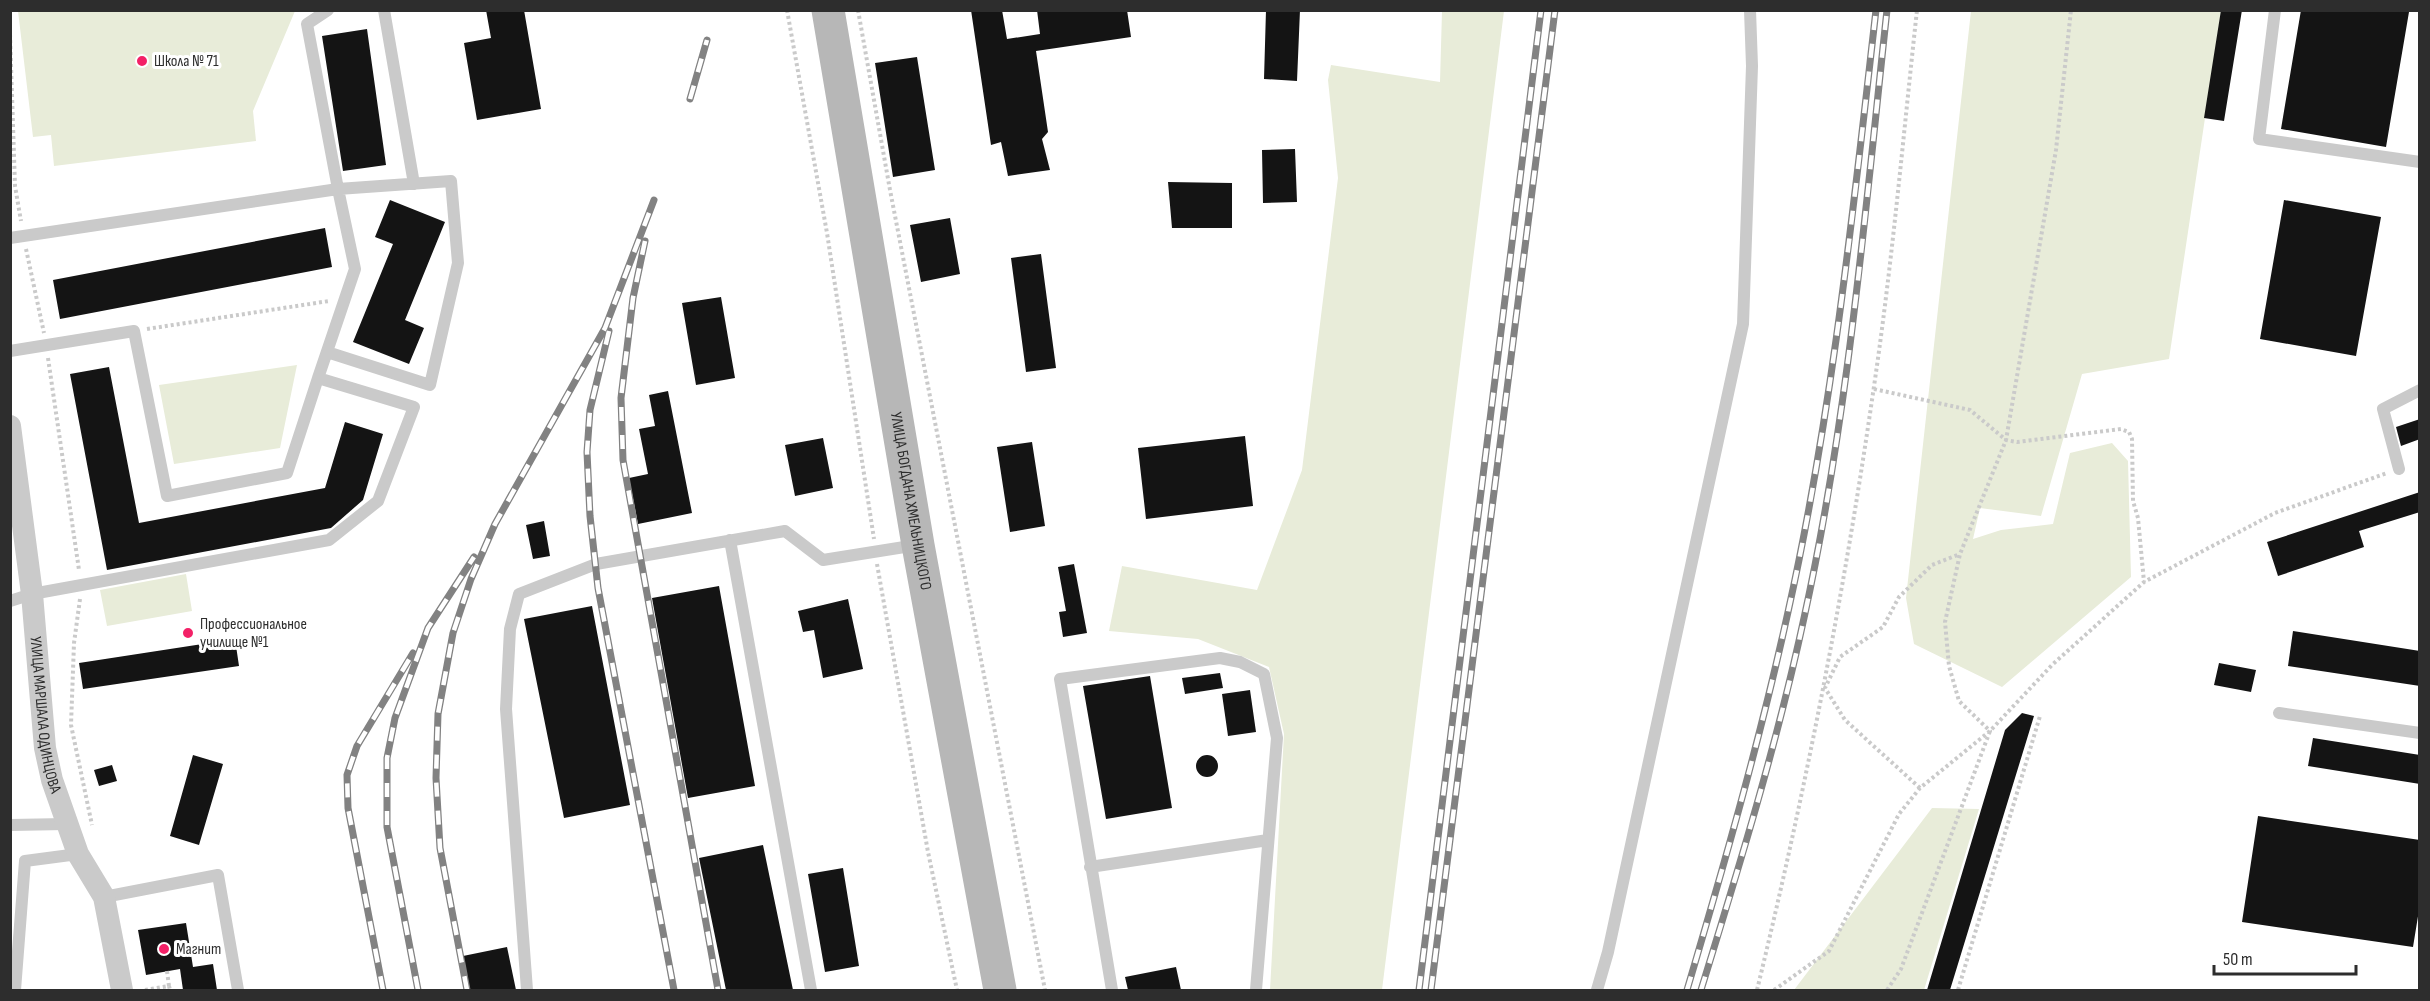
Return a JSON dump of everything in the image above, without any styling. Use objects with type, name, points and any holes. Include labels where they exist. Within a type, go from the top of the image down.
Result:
[{"type":"main road","name":"УЛИЦА БОГДАНА ХМЕЛЬНИЦКОГО","points":[[828,10],[918,544],[1000,990]]},
{"type":"street","name":"УЛИЦА МАРШАЛА ОДИНЦОВА","points":[[10,426],[21,598],[45,748],[66,824],[78,854],[104,897],[122,990]]},
{"type":"lane","points":[[10,351],[134,331],[167,496],[287,472],[355,269],[307,24],[328,10]]},
{"type":"lane","points":[[384,10],[414,184]]},
{"type":"lane","points":[[1597,990],[1608,952],[1743,324],[1752,66],[1750,10]]},
{"type":"lane","points":[[2275,10],[2259,139],[2420,162]]},
{"type":"lane","points":[[17,237],[338,189],[451,181],[458,263],[430,385],[327,352]]},
{"type":"lane","points":[[21,598],[329,540],[378,501],[414,407],[318,378]]},
{"type":"lane","points":[[2399,469],[2383,408],[2420,390]]},
{"type":"lane","points":[[527,990],[506,710],[510,629],[519,594],[596,564],[785,531],[823,560],[918,544]]},
{"type":"lane","points":[[730,540],[811,990]]},
{"type":"lane","points":[[1112,990],[1060,679],[1220,658],[1240,662],[1264,674],[1277,738],[1256,990]]},
{"type":"lane","points":[[2279,713],[2420,733]]},
{"type":"lane","points":[[10,825],[66,824]]},
{"type":"lane","points":[[1090,867],[1269,840]]},
{"type":"lane","points":[[15,990],[25,861],[78,854]]},
{"type":"lane","points":[[104,897],[219,875],[238,990]]},
{"type":"path","points":[[787,10],[827,233],[876,550],[928,852],[957,990]]},
{"type":"path","points":[[858,10],[890,190],[1045,990]]},
{"type":"path","points":[[1757,990],[1793,843],[1824,688],[1874,389],[1917,10]]},
{"type":"path","points":[[1990,731],[1959,701],[1949,666],[1944,622],[1960,554],[2006,440],[2056,150],[2071,10]]},
{"type":"path","points":[[10,34],[17,237],[47,346],[81,586],[74,643],[71,725],[92,828]]},
{"type":"path","points":[[134,331],[345,298]]},
{"type":"path","points":[[1874,389],[1970,410],[2006,440],[2017,442],[2121,429],[2129,432],[2133,439],[2133,501],[2138,518],[2144,582]]},
{"type":"path","points":[[1774,990],[1829,951],[1899,814],[1920,788],[1990,731],[2052,665],[2144,582],[2275,513],[2399,469]]},
{"type":"path","points":[[1824,688],[1840,657],[1883,627],[1899,597],[1932,565],[1960,554]]},
{"type":"path","points":[[1824,688],[1845,720],[1920,788]]},
{"type":"path","points":[[1958,990],[2040,716]]},
{"type":"path","points":[[1887,990],[1901,969],[1990,731]]},
{"type":"path","points":[[145,990],[170,988],[167,971]]},
{"type":"green space","name":"Школа № 71","points":[[18,10],[295,11],[253,111],[256,141],[54,166],[51,135],[33,137]]},
{"type":"green space","points":[[1442,11],[1504,11],[1382,990],[1270,990],[1284,734],[1269,667],[1198,639],[1109,631],[1122,566],[1257,590],[1302,470],[1338,178],[1328,80],[1331,65],[1440,82]]},
{"type":"green space","points":[[1971,11],[2221,11],[2169,359],[2082,374],[2041,516],[1980,508],[1973,539],[2001,530],[2053,524],[2070,453],[2112,443],[2128,461],[2131,577],[2002,687],[1914,644],[1906,598]]},
{"type":"green space","points":[[297,365],[280,448],[174,464],[159,385]]},
{"type":"green space","points":[[186,574],[192,611],[107,626],[100,590]]},
{"type":"green space","points":[[1932,808],[1979,809],[1924,990],[1794,990]]},
{"type":"building","points":[[486,10],[524,10],[541,109],[477,120],[464,43],[491,38]]},
{"type":"building","points":[[971,10],[1002,10],[1007,39],[1040,34],[1037,10],[1127,10],[1131,37],[1036,51],[1048,132],[1042,139],[1050,170],[1008,176],[1001,142],[991,145]]},
{"type":"building","points":[[1266,10],[1300,10],[1297,81],[1264,79]]},
{"type":"building","points":[[2221,10],[2242,10],[2224,121],[2204,118]]},
{"type":"building","points":[[2301,10],[2409,12],[2386,147],[2281,129]]},
{"type":"building","points":[[367,29],[386,165],[343,171],[322,36]]},
{"type":"building","points":[[917,57],[935,170],[893,177],[875,63]]},
{"type":"building","points":[[1295,149],[1297,202],[1263,203],[1262,150]]},
{"type":"building","points":[[1168,182],[1232,183],[1232,228],[1172,228]]},
{"type":"building","points":[[390,200],[445,222],[405,320],[424,328],[409,364],[353,342],[393,244],[375,237]]},
{"type":"building","points":[[2284,200],[2381,217],[2356,356],[2260,339]]},
{"type":"building","points":[[950,218],[960,274],[921,282],[910,225]]},
{"type":"building","points":[[325,228],[332,267],[60,319],[53,280]]},
{"type":"building","points":[[1041,254],[1056,368],[1026,372],[1011,258]]},
{"type":"building","points":[[721,297],[735,378],[696,385],[682,303]]},
{"type":"building","points":[[109,367],[139,523],[325,488],[345,422],[383,434],[363,500],[331,528],[107,570],[70,374]]},
{"type":"building","points":[[668,391],[692,513],[638,524],[629,478],[648,474],[639,429],[655,426],[649,395]]},
{"type":"building","points":[[2420,419],[2420,439],[2401,446],[2396,427]]},
{"type":"building","points":[[1245,436],[1253,506],[1146,519],[1138,448]]},
{"type":"building","points":[[823,438],[833,488],[795,496],[785,445]]},
{"type":"building","points":[[1032,442],[1045,526],[1010,532],[997,447]]},
{"type":"building","points":[[2420,492],[2420,512],[2359,531],[2364,547],[2278,576],[2267,542]]},
{"type":"building","points":[[544,521],[550,556],[533,559],[526,525]]},
{"type":"building","points":[[1074,564],[1087,633],[1063,637],[1059,612],[1066,611],[1058,567]]},
{"type":"building","points":[[719,586],[755,786],[688,798],[652,598]]},
{"type":"building","points":[[848,599],[863,669],[823,678],[814,630],[803,632],[798,611]]},
{"type":"building","points":[[592,606],[630,805],[564,818],[524,619]]},
{"type":"building","points":[[2293,631],[2420,651],[2420,686],[2288,666]]},
{"type":"building","points":[[235,639],[239,666],[83,689],[79,663]]},
{"type":"building","points":[[2219,663],[2256,670],[2251,692],[2214,685]]},
{"type":"building","points":[[1220,673],[1223,688],[1185,694],[1182,678]]},
{"type":"building","points":[[1150,676],[1172,808],[1106,819],[1083,686]]},
{"type":"building","points":[[1250,690],[1256,732],[1228,736],[1222,694]]},
{"type":"building","points":[[2022,713],[2034,716],[1950,990],[1927,990],[2005,730]]},
{"type":"building","points":[[2313,738],[2420,755],[2420,784],[2308,766]]},
{"type":"building","points":[[193,755],[223,764],[199,845],[170,836]]},
{"type":"building","points":[[1207,755],[1215,758],[1218,766],[1215,774],[1207,777],[1199,774],[1196,766],[1199,758]]},
{"type":"building","points":[[112,765],[117,781],[99,786],[94,770]]},
{"type":"building","points":[[2258,816],[2420,840],[2420,904],[2413,947],[2242,922]]},
{"type":"building","points":[[763,845],[793,990],[726,990],[699,858]]},
{"type":"building","points":[[843,868],[859,966],[825,972],[808,874]]},
{"type":"building","points":[[186,923],[193,967],[213,964],[217,990],[183,990],[180,969],[146,975],[138,930]]},
{"type":"building","points":[[507,947],[516,990],[470,990],[463,956]]},
{"type":"building","points":[[1176,967],[1181,990],[1128,990],[1125,977]]},
{"type":"railway","points":[[1419,990],[1541,10]]},
{"type":"railway","points":[[1431,990],[1555,10]]},
{"type":"railway","points":[[1687,990],[1753,755],[1777,660],[1803,538],[1840,312],[1876,10]]},
{"type":"railway","points":[[1701,990],[1770,759],[1804,618],[1819,543],[1854,315],[1887,10]]},
{"type":"railway","points":[[690,99],[707,40]]},
{"type":"railway","points":[[467,990],[440,848],[436,778],[438,714],[453,633],[471,579],[495,524],[605,328],[654,200]]},
{"type":"railway","points":[[645,241],[633,298],[621,398],[623,460],[718,990]]},
{"type":"railway","points":[[609,331],[590,410],[587,452],[590,516],[598,588],[674,990]]},
{"type":"railway","points":[[418,990],[387,827],[387,758],[395,718],[428,628],[474,557]]},
{"type":"railway","points":[[383,990],[348,808],[347,775],[357,746],[413,653]]},
{"type":"place","name":"Школа № 71","points":[[142,61]]},
{"type":"place","name":"Профессиональное училище №1","points":[[188,633]]},
{"type":"place","name":"Магнит","points":[[164,949]]}]
